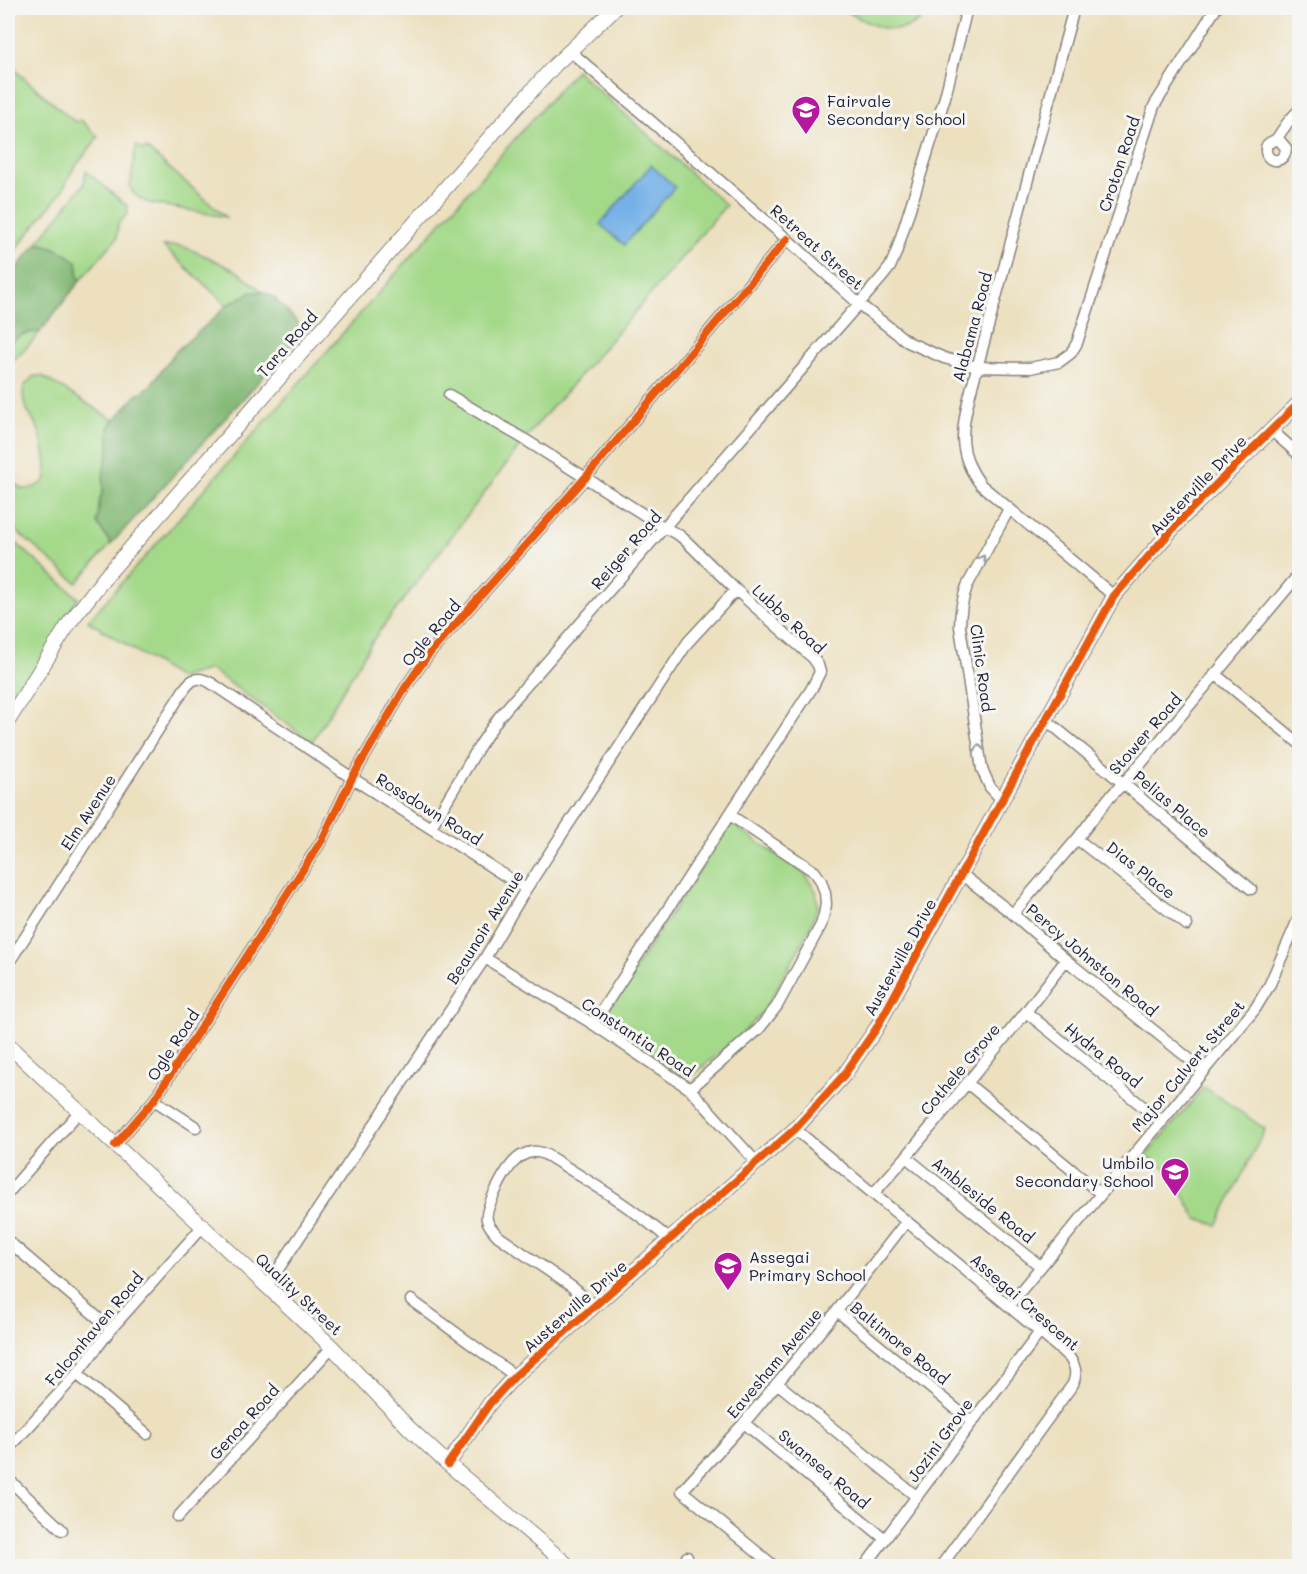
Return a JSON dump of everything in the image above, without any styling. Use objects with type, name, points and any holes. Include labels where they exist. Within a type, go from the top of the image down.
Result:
[{"type":"street","name":"Tara Road","points":[[8,721],[83,603],[497,129],[555,65],[615,8]]},
{"type":"street","name":"Reiger Road","points":[[431,827],[499,717],[890,267],[945,97],[967,8]]},
{"type":"street","name":"Alabama Road","points":[[1074,8],[964,418],[964,454],[981,485],[1114,597]]},
{"type":"street","name":"Croton Road","points":[[1077,343],[1154,106],[1216,8]]},
{"type":"street","name":"Retreat Street","points":[[570,51],[859,304],[908,342],[959,363],[977,367],[1030,368],[1059,362],[1071,352],[1077,343]]},
{"type":"street","points":[[1276,140],[1299,109]]},
{"type":"street","name":"Ogle Road","points":[[115,1145],[154,1100],[322,840],[352,778],[405,688],[428,655],[586,477],[787,239]]},
{"type":"street","name":"Lubbe Road","points":[[449,395],[679,535],[736,590],[813,658],[820,672],[812,688],[593,1024]]},
{"type":"street","name":"Austerville Drive","points":[[448,1464],[490,1403],[515,1376],[795,1129],[844,1075],[874,1032],[1114,597],[1184,516],[1299,402]]},
{"type":"street","points":[[1271,430],[1296,452],[1299,458]]},
{"type":"street","name":"Clinic Road","points":[[1002,800],[990,787],[982,769],[960,613],[968,586],[1009,508]]},
{"type":"street","name":"Stower Road","points":[[1013,914],[1299,573]]},
{"type":"street","name":"Beaunoir Avenue","points":[[267,1286],[485,958],[526,890],[688,642],[736,590]]},
{"type":"street","points":[[1215,674],[1299,744]]},
{"type":"street","name":"Rossdown Road","points":[[195,679],[203,678],[211,683],[352,778],[526,890]]},
{"type":"street","name":"Elm Avenue","points":[[8,963],[183,691],[195,679]]},
{"type":"street","name":"Pelias Place","points":[[1045,719],[1251,889]]},
{"type":"street","points":[[690,1089],[759,1029],[769,1017],[821,925],[826,904],[821,881],[815,872],[730,815]]},
{"type":"street","name":"Dias Place","points":[[1077,839],[1187,926]]},
{"type":"street","name":"Percy Johnston Road","points":[[961,874],[1203,1070]]},
{"type":"street","name":"Major Calvert Street","points":[[1009,1305],[1262,999],[1299,915]]},
{"type":"street","name":"Constantia Road","points":[[485,958],[593,1024],[690,1089],[757,1163]]},
{"type":"street","name":"Cothele Grove","points":[[873,1194],[1026,1012],[1066,960]]},
{"type":"street","name":"Hydra Road","points":[[1026,1012],[1161,1122]]},
{"type":"street","name":"Quality Street","points":[[8,1046],[332,1347],[409,1428],[569,1566]]},
{"type":"street","points":[[967,1083],[1101,1194]]},
{"type":"street","points":[[154,1100],[196,1127]]},
{"type":"street","points":[[8,1193],[79,1112]]},
{"type":"street","name":"Assegai Crescent","points":[[795,1129],[1009,1305],[1069,1358],[1075,1367],[1076,1376],[1073,1384],[941,1566]]},
{"type":"street","points":[[594,1306],[572,1287],[498,1236],[488,1222],[489,1204],[510,1166],[517,1159],[532,1152],[550,1157],[600,1188],[653,1225],[670,1240]]},
{"type":"street","name":"Ambleside Road","points":[[906,1157],[1040,1266]]},
{"type":"street","name":"Eavesham Avenue","points":[[774,1566],[682,1491],[744,1423],[837,1311],[906,1222]]},
{"type":"street","name":"Falconhaven Road","points":[[8,1449],[77,1374],[111,1329],[202,1227]]},
{"type":"street","points":[[8,1241],[111,1329]]},
{"type":"street","points":[[411,1300],[515,1376]]},
{"type":"street","name":"Baltimore Road","points":[[837,1311],[972,1422]]},
{"type":"street","name":"Jozini Grove","points":[[865,1566],[1040,1332]]},
{"type":"street","name":"Genoa Road","points":[[178,1517],[332,1347]]},
{"type":"street","points":[[77,1374],[147,1434]]},
{"type":"street","points":[[777,1383],[916,1497]]},
{"type":"street","name":"Swansea Road","points":[[744,1423],[885,1539]]},
{"type":"street","points":[[8,1479],[62,1530]]},
{"type":"green space","points":[[842,8],[929,8],[910,26],[888,29],[864,21]]},
{"type":"green space","points":[[8,61],[17,72],[75,122],[81,120],[98,137],[70,174],[63,190],[8,259]]},
{"type":"green space","points":[[576,70],[726,205],[529,434],[373,640],[312,742],[210,669],[179,678],[88,621]]},
{"type":"green space","points":[[136,146],[143,150],[146,148],[226,217],[149,203],[137,197],[130,186]]},
{"type":"green space","points":[[86,171],[127,206],[128,213],[118,224],[117,238],[79,282],[77,262],[59,249],[37,243],[84,184]]},
{"type":"green space","points":[[37,243],[48,245],[77,262],[79,282],[40,332],[22,335],[10,342],[8,346],[8,279]]},
{"type":"green space","points":[[163,246],[182,246],[208,257],[238,272],[263,292],[252,292],[227,305]]},
{"type":"green space","points":[[252,292],[263,292],[272,296],[302,327],[299,337],[111,544],[97,523],[103,490],[104,467],[109,452],[109,428],[137,395],[150,386],[176,351],[227,305]]},
{"type":"green space","points":[[40,332],[8,365],[8,349],[11,341]]},
{"type":"green space","points":[[34,376],[42,376],[114,420],[109,429],[109,452],[104,467],[103,490],[97,523],[111,544],[77,583],[8,524],[8,474],[21,489],[42,484],[46,476],[40,434],[26,408],[23,397],[24,386]]},
{"type":"green space","points":[[8,536],[78,598],[8,718]]},
{"type":"green space","points":[[730,823],[806,875],[816,891],[818,906],[809,930],[766,1008],[742,1034],[693,1075],[683,1077],[603,1026],[604,1016]]},
{"type":"green space","points":[[1204,1087],[1265,1129],[1217,1225],[1197,1219],[1170,1171],[1146,1156]]},
{"type":"water","points":[[651,165],[675,187],[624,245],[600,224]]},
{"type":"cycle path","points":[[115,1145],[154,1100],[322,840],[352,778],[405,688],[428,655],[586,477],[787,239]]},
{"type":"cycle path","points":[[448,1464],[490,1403],[515,1376],[795,1129],[844,1075],[876,1029],[1114,596],[1184,516],[1300,402]]},
{"type":"place","name":"Fairvale Secondary School","points":[[806,136]]},
{"type":"place","name":"Umbilo Secondary School","points":[[1175,1198]]},
{"type":"place","name":"Assegai Primary School","points":[[728,1292]]}]
